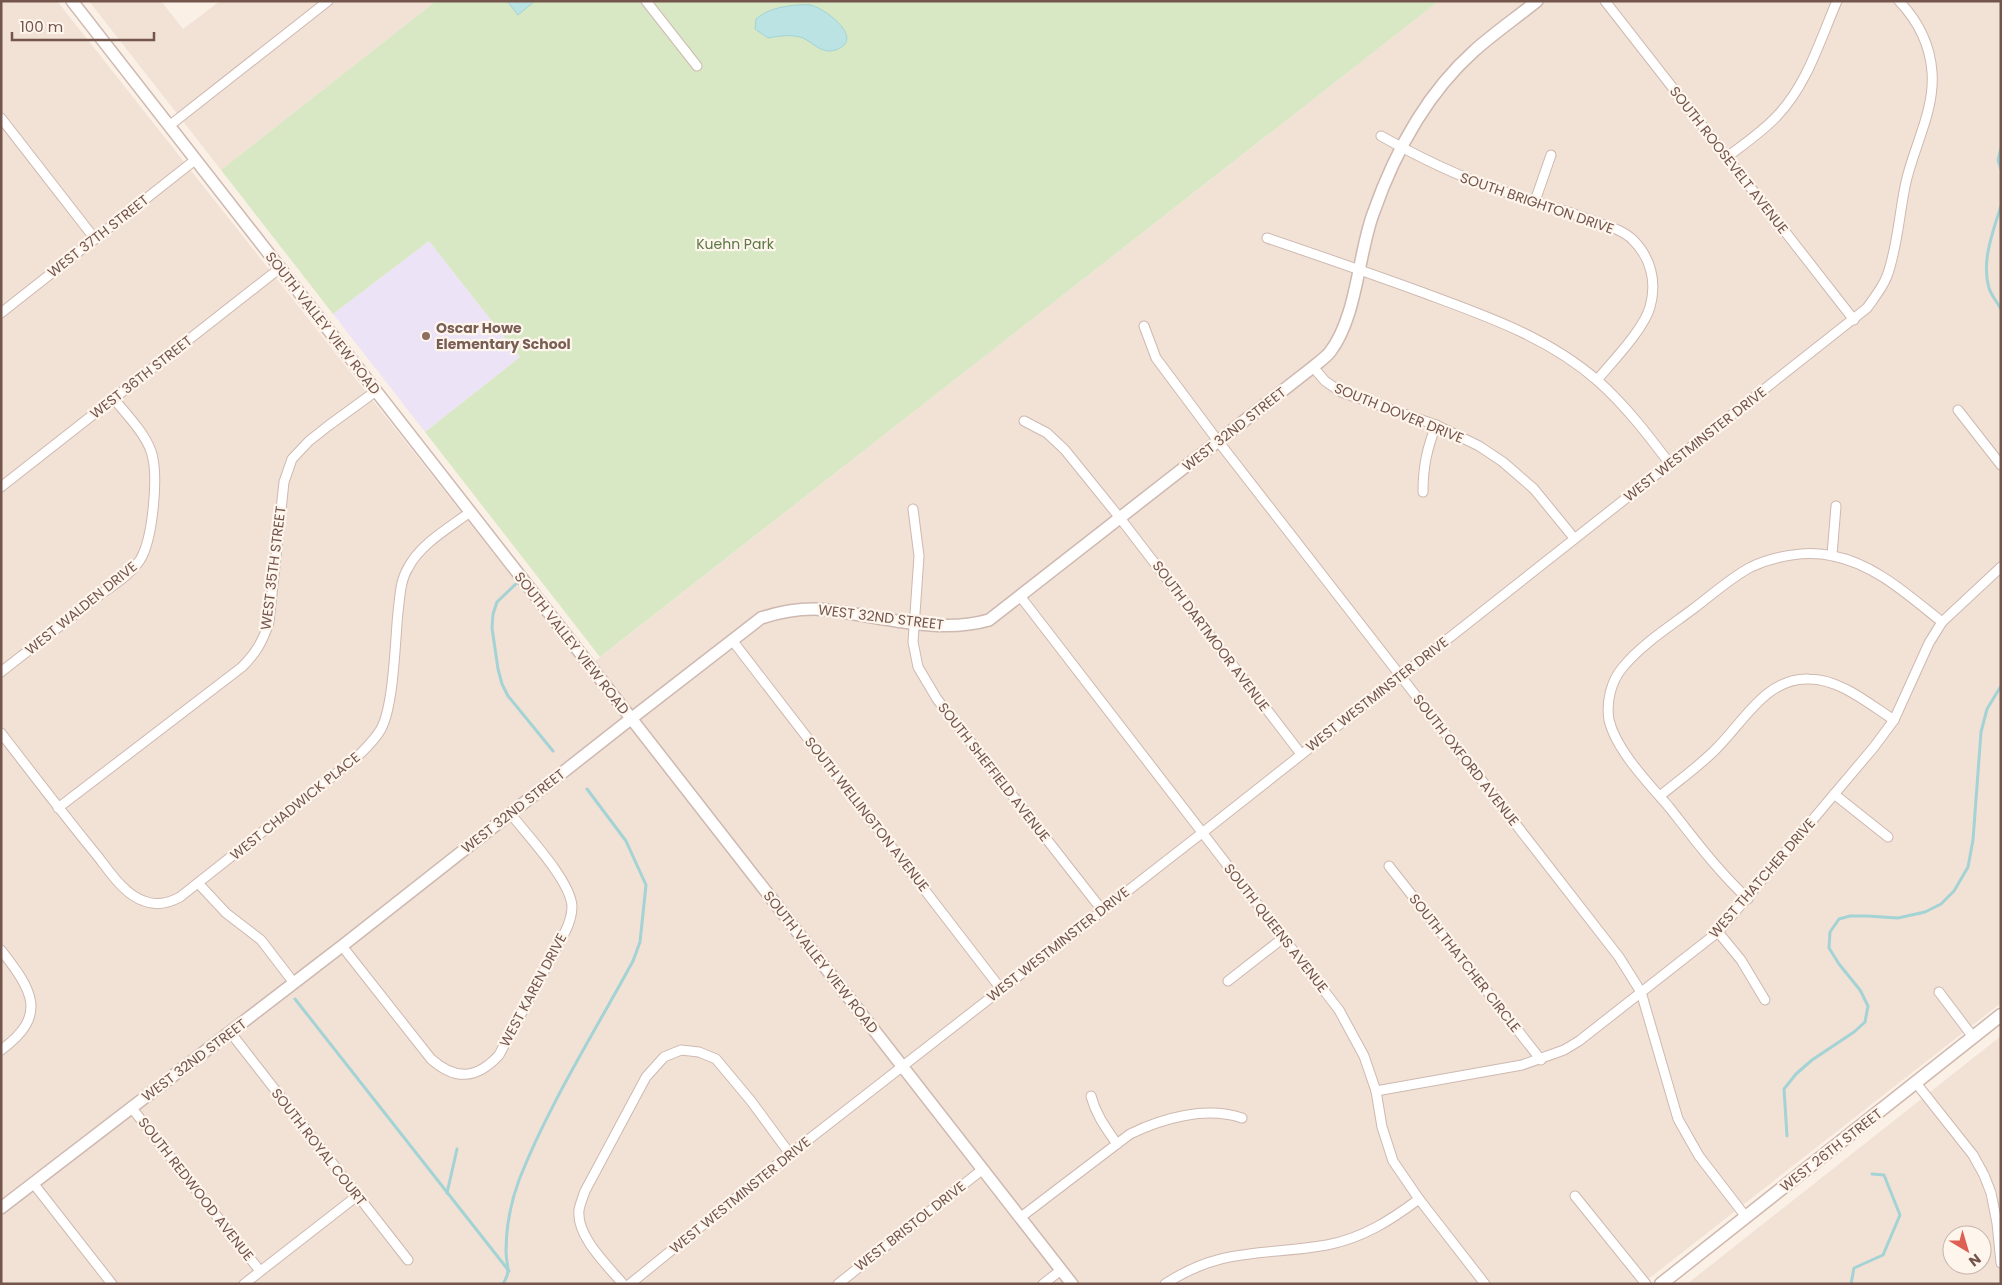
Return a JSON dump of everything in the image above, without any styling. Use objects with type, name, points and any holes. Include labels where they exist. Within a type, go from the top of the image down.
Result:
[{"type":"main road","name":"WEST 26TH STREET","points":[[1661,1284],[2001,1015]]},
{"type":"street","name":"SOUTH VALLEY VIEW ROAD","points":[[72,1],[1072,1284]]},
{"type":"street","points":[[169,126],[328,1]]},
{"type":"street","points":[[646,1],[697,66]]},
{"type":"street","name":"WEST 32ND STREET","points":[[1,1208],[342,946],[761,618],[788,611],[816,609],[914,623],[956,626],[972,625],[989,620],[1313,367],[1329,353],[1342,334],[1360,270],[1372,216],[1401,147],[1431,99],[1462,63],[1474,51],[1537,1]]},
{"type":"street","name":"SOUTH ROOSEVELT AVENUE","points":[[1605,1],[1854,320]]},
{"type":"street","points":[[1727,157],[1766,127],[1789,102],[1800,85],[1837,1]]},
{"type":"street","name":"WEST WESTMINSTER DRIVE","points":[[630,1284],[790,1154],[1202,833],[1867,308],[1887,277],[1906,181],[1930,100],[1932,72],[1925,38],[1909,12],[1899,1]]},
{"type":"street","points":[[1,118],[94,239]]},
{"type":"street","name":"SOUTH BRIGHTON DRIVE","points":[[1381,136],[1443,170],[1589,219],[1627,235],[1633,241],[1649,264],[1653,285],[1648,313],[1640,326],[1597,380]]},
{"type":"street","points":[[1535,201],[1551,155]]},
{"type":"street","name":"WEST 37TH STREET","points":[[1,313],[195,160]]},
{"type":"street","points":[[1267,238],[1512,326],[1551,347],[1597,380],[1626,409],[1670,464]]},
{"type":"street","name":"WEST 36TH STREET","points":[[1,487],[280,268]]},
{"type":"street","name":"SOUTH OXFORD AVENUE","points":[[1144,326],[1156,358],[1218,441],[1619,957],[1641,992],[1678,1119],[1699,1156],[1746,1217]]},
{"type":"street","name":"SOUTH DOVER DRIVE","points":[[1313,367],[1325,381],[1341,392],[1436,425],[1479,446],[1515,472],[1550,507],[1574,538]]},
{"type":"street","name":"WEST 35TH STREET","points":[[58,808],[253,657],[265,635],[269,622],[284,482],[292,459],[315,436],[376,391]]},
{"type":"street","name":"WEST WALDEN DRIVE","points":[[1,672],[132,569],[140,560],[145,549],[153,504],[155,474],[153,461],[151,452],[140,432],[114,398]]},
{"type":"street","points":[[1958,410],[2001,465]]},
{"type":"street","name":"SOUTH DARTMOOR AVENUE","points":[[1024,421],[1047,434],[1065,450],[1120,518],[1301,754]]},
{"type":"street","points":[[1423,492],[1423,470],[1428,446],[1436,425]]},
{"type":"street","points":[[1832,555],[1836,506]]},
{"type":"street","name":"SOUTH SHEFFIELD AVENUE","points":[[913,509],[919,556],[913,642],[918,667],[929,688],[1102,910]]},
{"type":"street","name":"WEST CHADWICK PLACE","points":[[1,733],[58,808],[124,888],[143,901],[158,904],[172,901],[180,897],[356,758],[375,738],[381,728],[389,701],[404,574],[421,550],[470,512]]},
{"type":"street","points":[[1748,899],[1728,880],[1660,796],[1624,751],[1614,733],[1609,720],[1609,698],[1616,678],[1623,667],[1645,645],[1732,579],[1751,567],[1792,556],[1832,555],[1858,564],[1886,579],[1942,622]]},
{"type":"street","name":"WEST THATCHER DRIVE","points":[[1376,1091],[1496,1070],[1541,1060],[1564,1050],[1579,1041],[1718,932],[1748,899],[1894,720],[1929,643],[1942,622],[2001,567]]},
{"type":"street","name":"SOUTH QUEENS AVENUE","points":[[1020,596],[1339,1010],[1364,1056],[1376,1091],[1387,1147],[1400,1172],[1485,1284]]},
{"type":"street","name":"SOUTH WELLINGTON AVENUE","points":[[732,640],[1001,989]]},
{"type":"street","points":[[1660,796],[1715,750],[1769,691],[1785,682],[1809,678],[1836,685],[1849,691],[1894,720]]},
{"type":"street","points":[[1834,794],[1888,836]]},
{"type":"street","name":"WEST KAREN DRIVE","points":[[342,946],[431,1060],[440,1067],[457,1074],[467,1075],[477,1072],[492,1062],[499,1055],[565,932],[572,914],[571,902],[563,881],[510,813]]},
{"type":"street","name":"SOUTH THATCHER CIRCLE","points":[[1389,866],[1541,1060]]},
{"type":"street","points":[[198,883],[226,913],[261,940],[294,983]]},
{"type":"street","points":[[1718,932],[1741,960],[1765,1000]]},
{"type":"street","points":[[1228,981],[1283,938]]},
{"type":"street","points":[[1,950],[24,981],[30,994],[31,1003],[25,1029],[16,1040],[1,1050]]},
{"type":"street","points":[[1939,992],[1973,1036]]},
{"type":"street","name":"SOUTH ROYAL COURT","points":[[230,1032],[408,1260]]},
{"type":"street","points":[[623,1284],[584,1233],[579,1209],[585,1191],[646,1077],[664,1057],[681,1050],[688,1050],[708,1054],[716,1059],[751,1101],[790,1154]]},
{"type":"street","points":[[1916,1083],[1973,1155],[1984,1174],[1991,1193],[1997,1223],[2001,1263]]},
{"type":"street","points":[[1091,1096],[1102,1124],[1117,1144]]},
{"type":"street","name":"SOUTH REDWOOD AVENUE","points":[[131,1107],[260,1271]]},
{"type":"street","points":[[1021,1218],[1117,1144],[1143,1127],[1178,1117],[1218,1113],[1242,1118]]},
{"type":"street","name":"WEST BRISTOL DRIVE","points":[[838,1284],[983,1169]]},
{"type":"street","points":[[33,1183],[112,1284]]},
{"type":"street","points":[[244,1284],[357,1196]]},
{"type":"street","points":[[1575,1196],[1646,1284]]},
{"type":"street","points":[[1165,1284],[1182,1273],[1224,1257],[1244,1253],[1328,1245],[1349,1239],[1378,1227],[1419,1199]]},
{"type":"street","points":[[1044,1284],[1061,1270]]},
{"type":"shaded area","points":[[1,1],[57,1],[585,669],[1439,1],[2001,1],[2001,1003],[1642,1284],[1,1284]]},
{"type":"shaded area","points":[[89,1],[161,1],[183,29],[220,1],[436,1],[221,170]]},
{"type":"shaded area","name":"Oscar Howe Elementary School","points":[[429,241],[520,357],[425,432],[333,314]]},
{"type":"shaded area","points":[[2001,1036],[2001,1284],[1687,1284]]},
{"type":"green space","name":"Kuehn Park","points":[[436,1],[1439,1],[600,657],[425,432],[520,357],[429,241],[333,314],[221,170]]},
{"type":"water","points":[[507,1],[535,1],[518,15]]},
{"type":"water","points":[[796,5],[811,5],[833,18],[845,31],[847,38],[845,44],[838,49],[828,51],[803,38],[781,36],[768,38],[755,29],[756,19],[765,13]]},
{"type":"waterway","points":[[2001,148],[1998,160],[2001,169]]},
{"type":"waterway","points":[[2001,206],[1989,247],[1986,268],[1990,291],[2001,309]]},
{"type":"waterway","points":[[521,579],[497,602],[493,614],[492,628],[498,669],[508,696],[553,751]]},
{"type":"waterway","points":[[1787,1136],[1784,1089],[1796,1074],[1812,1060],[1854,1032],[1865,1022],[1868,1006],[1860,990],[1829,948],[1830,932],[1839,919],[1850,916],[1898,918],[1925,912],[1941,904],[1954,891],[1968,867],[1973,840],[1981,732],[1987,709],[2001,686]]},
{"type":"waterway","points":[[503,1284],[508,1271],[506,1251],[508,1225],[519,1180],[558,1096],[633,961],[640,942],[646,885],[626,841],[587,789]]},
{"type":"waterway","points":[[295,999],[509,1271]]},
{"type":"waterway","points":[[447,1193],[457,1149]]},
{"type":"waterway","points":[[1851,1284],[1854,1268],[1883,1255],[1900,1215],[1884,1175],[1872,1174]]},
{"type":"place","name":"Oscar Howe Elementary School","points":[[426,336]]}]
